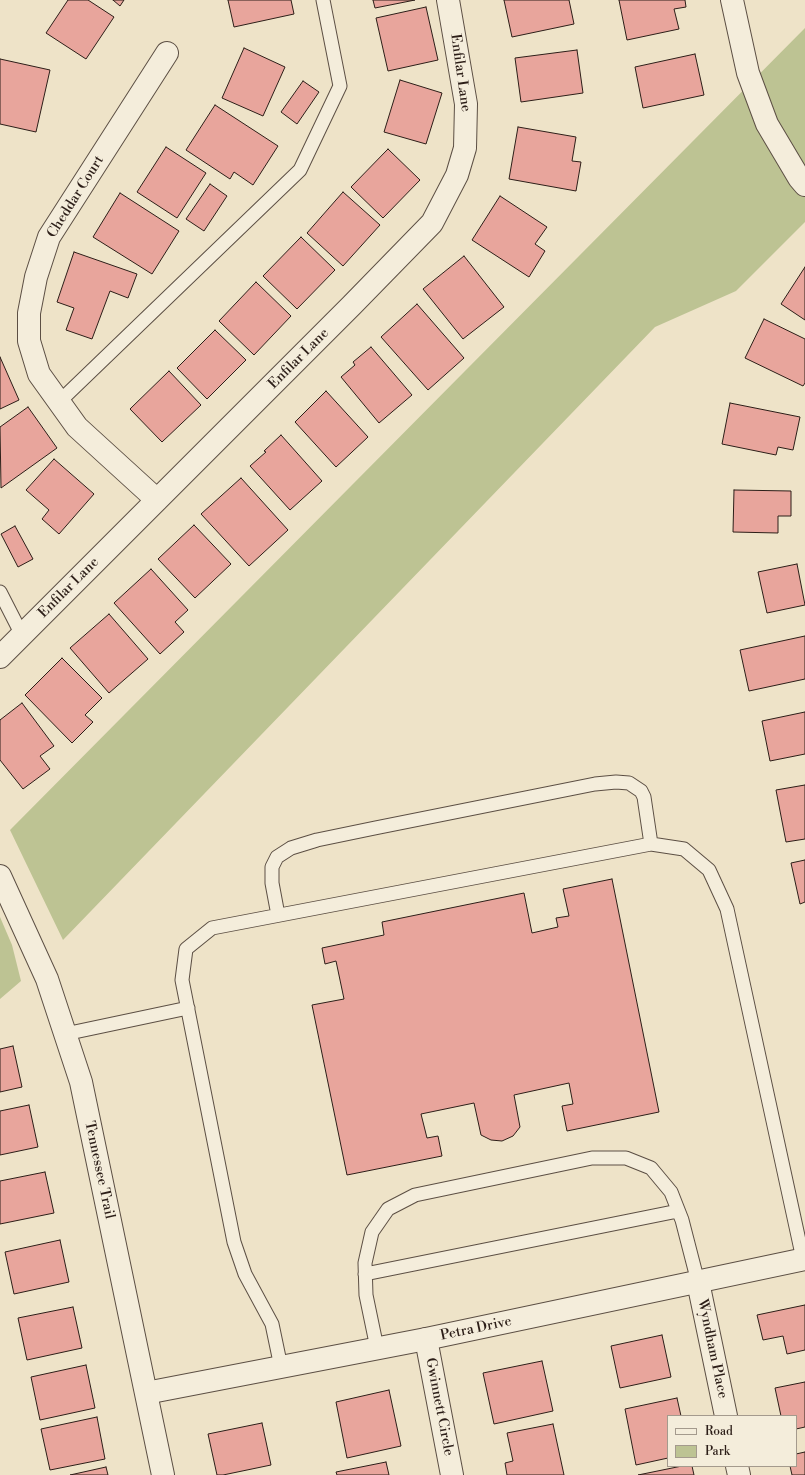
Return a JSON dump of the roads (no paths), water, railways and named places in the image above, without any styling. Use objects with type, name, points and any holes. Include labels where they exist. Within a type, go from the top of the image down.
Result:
[{"type":"street","name":"Enfilar Lane","points":[[0,657],[432,223],[457,176],[465,148],[466,104],[448,0]]},
{"type":"street","points":[[732,0],[748,73],[767,124],[798,178],[805,185]]},
{"type":"street","name":"Cheddar Court","points":[[157,500],[78,428],[39,374],[30,341],[29,314],[36,277],[50,237],[167,52]]},
{"type":"street","name":"Tennessee Trail","points":[[0,876],[47,979],[81,1082],[163,1475]]},
{"type":"street","name":"Petra Drive","points":[[146,1393],[426,1339],[804,1259]]},
{"type":"street","name":"Wyndham Place","points":[[698,1282],[726,1415]]},
{"type":"street","name":"Gwinnett Circle","points":[[426,1339],[452,1475]]},
{"type":"lane","points":[[59,402],[300,170],[340,86],[323,0]]},
{"type":"lane","points":[[0,592],[22,635]]},
{"type":"lane","points":[[278,916],[272,883],[272,867],[277,858],[291,848],[317,840],[368,829],[595,784],[616,782],[629,783],[641,791],[644,797],[651,844]]},
{"type":"lane","points":[[282,1367],[272,1324],[245,1274],[234,1242],[182,980],[186,950],[212,928],[651,844],[684,849],[709,870],[727,909],[804,1259]]},
{"type":"lane","points":[[65,1034],[188,1008]]},
{"type":"lane","points":[[378,1348],[366,1295],[365,1263],[372,1232],[388,1209],[415,1195],[592,1158],[626,1158],[651,1168],[671,1192],[678,1211],[698,1282]]},
{"type":"lane","points":[[366,1274],[678,1211]]}]
